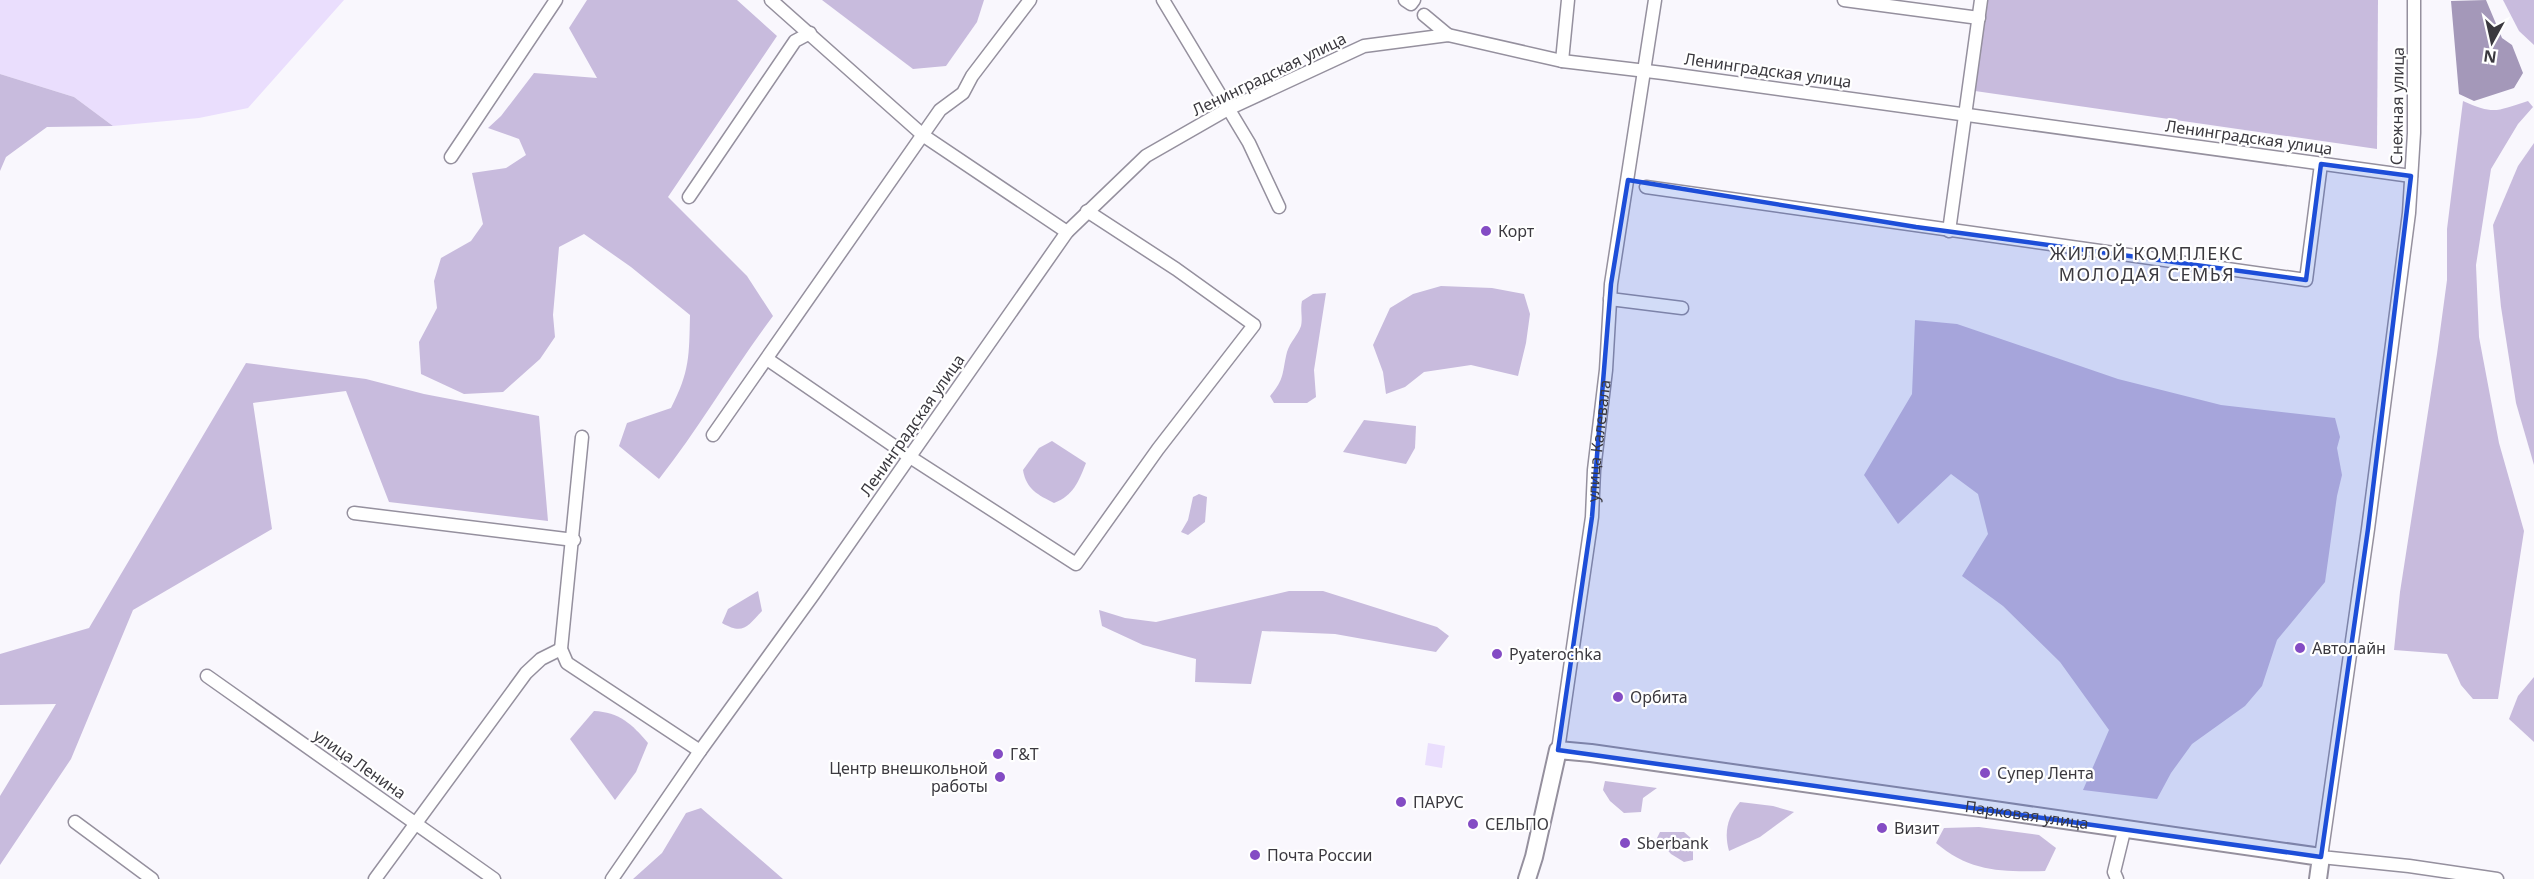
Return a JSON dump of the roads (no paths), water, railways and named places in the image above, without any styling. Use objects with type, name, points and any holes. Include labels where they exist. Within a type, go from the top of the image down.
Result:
[{"type":"main road","name":"Парковая улица","points":[[1558,750],[1912,800],[2125,827],[2321,857]]},
{"type":"main road","name":"улица Калевала","points":[[1527,879],[1558,750]]},
{"type":"main road","points":[[2318,879],[2321,857]]},
{"type":"street","points":[[451,157],[555,0]]},
{"type":"street","points":[[771,0],[924,136],[1067,232]]},
{"type":"street","points":[[713,435],[940,110],[963,93],[972,76],[1030,0]]},
{"type":"street","points":[[1163,0],[1249,143],[1279,207]]},
{"type":"street","points":[[1562,61],[1568,0]]},
{"type":"street","name":"улица Калевала","points":[[1558,750],[1592,517],[1594,470],[1606,370],[1610,299],[1655,0]]},
{"type":"street","points":[[1844,0],[1979,18]]},
{"type":"street","points":[[1949,231],[1981,0]]},
{"type":"street","name":"Снежная улица","points":[[2321,857],[2368,530],[2409,213],[2414,0]]},
{"type":"street","points":[[1424,15],[1448,35]]},
{"type":"street","points":[[689,197],[795,41],[810,33]]},
{"type":"street","name":"Ленинградская улица","points":[[612,879],[1067,232],[1146,156],[1228,109],[1364,46],[1448,35],[1562,61],[1644,70],[2411,176]]},
{"type":"street","points":[[1628,180],[1646,187],[2306,280],[2321,164]]},
{"type":"street","points":[[767,359],[910,458],[1076,564],[1158,449],[1254,325],[1176,268],[1087,212]]},
{"type":"street","points":[[1610,299],[1682,308]]},
{"type":"street","points":[[582,436],[574,540],[561,649],[567,663],[700,751]]},
{"type":"street","points":[[354,513],[574,540]]},
{"type":"street","points":[[375,879],[526,673],[541,659],[561,649]]},
{"type":"street","name":"улица Ленина","points":[[207,676],[494,879]]},
{"type":"street","points":[[75,822],[152,879]]},
{"type":"street","points":[[2117,879],[2114,872],[2125,827]]},
{"type":"street","name":"Парковая улица","points":[[2321,857],[2409,866],[2497,879]]},
{"type":"place","name":"Корт","points":[[1486,231]]},
{"type":"place","name":"Автолайн","points":[[2300,648]]},
{"type":"place","name":"Pyaterochka","points":[[1497,654]]},
{"type":"place","name":"Орбита","points":[[1618,697]]},
{"type":"place","name":"Г&Т","points":[[998,754]]},
{"type":"place","name":"Супер Лента","points":[[1985,773]]},
{"type":"place","name":"Центр внешкольной работы","points":[[1000,777]]},
{"type":"place","name":"ПАРУС","points":[[1401,802]]},
{"type":"place","name":"СЕЛЬПО","points":[[1473,824]]},
{"type":"place","name":"Визит","points":[[1882,828]]},
{"type":"place","name":"Sberbank","points":[[1625,843]]},
{"type":"place","name":"Почта России","points":[[1255,855]]},
{"type":"district","name":"ЖИЛОЙ КОМПЛЕКС МОЛОДАЯ СЕМЬЯ","points":[[2147,264]]}]
